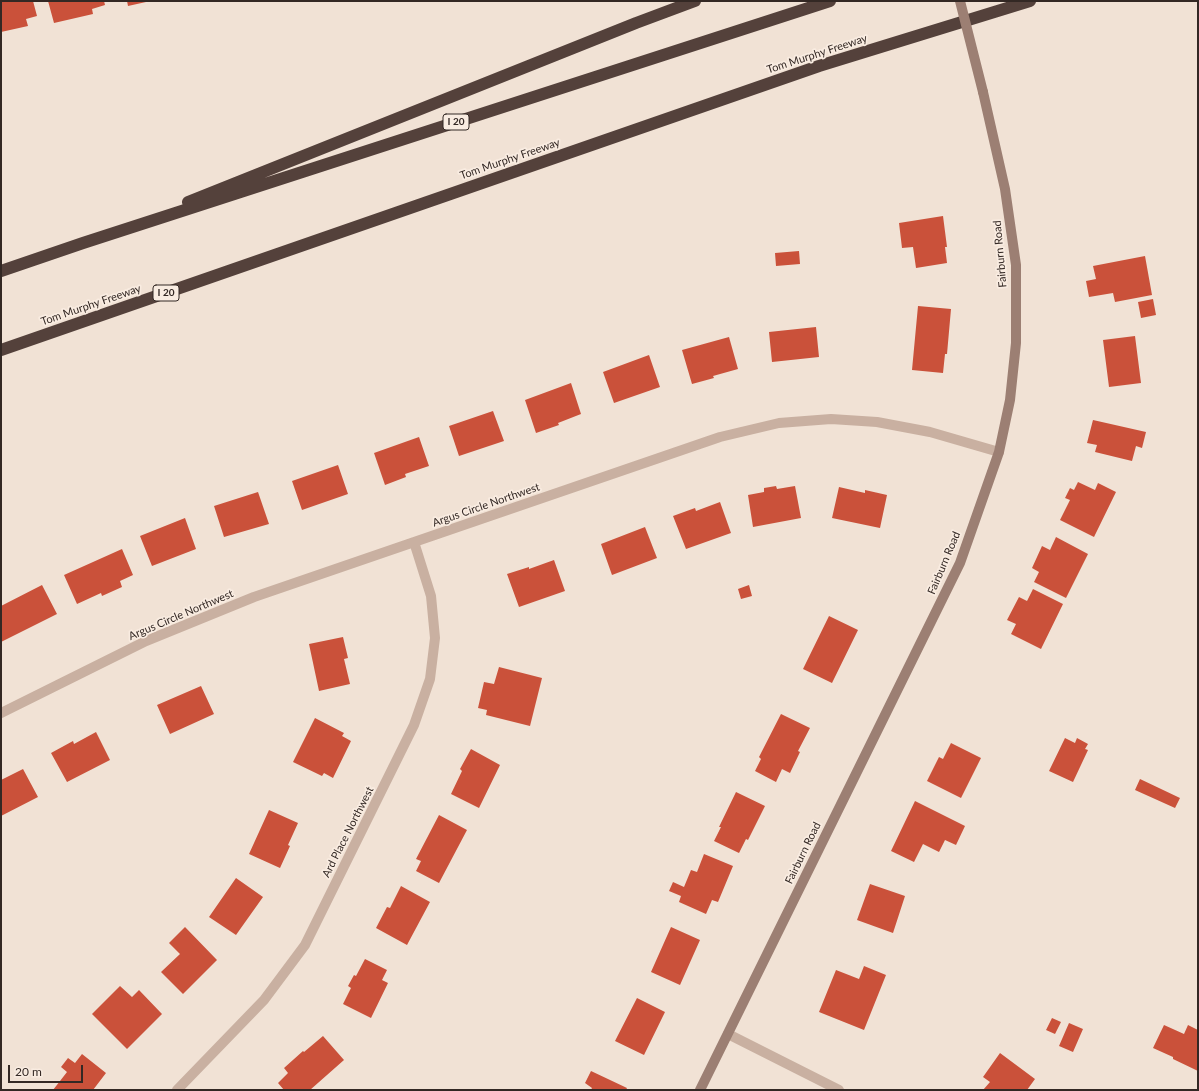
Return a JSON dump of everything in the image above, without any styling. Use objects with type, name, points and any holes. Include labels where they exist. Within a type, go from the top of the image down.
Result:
[{"type":"highway","points":[[83,244],[636,23],[696,1]]},
{"type":"highway","name":"I 20","points":[[1,271],[830,1]]},
{"type":"highway","name":"Tom Murphy Freeway","points":[[1,350],[819,66],[1030,1]]},
{"type":"street","name":"Fairburn Road","points":[[700,1090],[960,563],[999,452],[1010,400],[1016,343],[1016,265],[1005,189],[960,1]]},
{"type":"street","name":"Argus Circle Northwest","points":[[1,713],[146,641],[254,597],[720,437],[779,423],[831,419],[877,422],[930,432],[999,452]]},
{"type":"street","name":"Ard Place Northwest","points":[[177,1090],[264,1000],[304,945],[414,726],[430,679],[435,638],[431,596],[414,542]]},
{"type":"street","points":[[728,1034],[840,1090]]},
{"type":"building","points":[[1,1],[33,1],[37,16],[26,19],[28,26],[1,32]]},
{"type":"building","points":[[48,1],[104,1],[105,5],[92,9],[93,14],[54,23]]},
{"type":"building","points":[[127,1],[146,1],[146,2],[128,6]]},
{"type":"building","points":[[943,216],[947,247],[945,247],[947,263],[916,268],[913,247],[902,248],[899,223]]},
{"type":"building","points":[[799,251],[800,264],[776,266],[775,253]]},
{"type":"building","points":[[1145,256],[1152,295],[1115,302],[1113,293],[1089,297],[1086,281],[1096,279],[1093,266]]},
{"type":"building","points":[[1153,299],[1156,315],[1141,318],[1138,302]]},
{"type":"building","points":[[918,306],[951,309],[947,354],[945,354],[943,373],[912,370]]},
{"type":"building","points":[[816,327],[819,357],[772,362],[769,332]]},
{"type":"building","points":[[1135,336],[1141,383],[1109,387],[1103,340]]},
{"type":"building","points":[[729,337],[738,369],[692,384],[682,350]]},
{"type":"building","points":[[649,355],[660,387],[614,403],[603,372]]},
{"type":"building","points":[[571,383],[581,414],[558,423],[559,425],[536,433],[525,400]]},
{"type":"building","points":[[493,411],[504,441],[459,456],[449,426]]},
{"type":"building","points":[[1093,420],[1146,432],[1142,448],[1136,446],[1132,461],[1095,452],[1097,445],[1087,443]]},
{"type":"building","points":[[419,437],[429,466],[405,474],[406,477],[385,485],[374,453]]},
{"type":"building","points":[[338,465],[348,494],[302,510],[292,481]]},
{"type":"building","points":[[1078,482],[1095,490],[1098,483],[1116,492],[1094,537],[1060,520],[1070,500],[1065,498],[1070,488],[1074,490]]},
{"type":"building","points":[[776,486],[777,489],[795,486],[801,518],[753,527],[748,495],[764,492],[764,488]]},
{"type":"building","points":[[839,487],[865,493],[865,490],[887,495],[880,528],[832,518]]},
{"type":"building","points":[[258,492],[269,524],[224,537],[214,506]]},
{"type":"building","points":[[720,502],[731,533],[686,549],[673,516],[695,508],[696,511]]},
{"type":"building","points":[[185,518],[196,549],[152,566],[140,536]]},
{"type":"building","points":[[645,527],[657,558],[612,575],[601,544]]},
{"type":"building","points":[[1056,537],[1088,554],[1066,598],[1034,582],[1039,572],[1032,568],[1042,546],[1050,550]]},
{"type":"building","points":[[122,549],[133,575],[120,581],[122,587],[102,596],[101,593],[77,604],[64,575]]},
{"type":"building","points":[[554,560],[565,591],[519,607],[507,574],[529,567],[529,569]]},
{"type":"building","points":[[42,585],[57,614],[1,642],[1,606]]},
{"type":"building","points":[[749,585],[752,596],[741,599],[738,589]]},
{"type":"building","points":[[1033,589],[1063,604],[1041,649],[1011,634],[1016,624],[1007,620],[1019,597],[1027,601]]},
{"type":"building","points":[[829,616],[858,630],[832,683],[803,669]]},
{"type":"building","points":[[343,637],[348,658],[344,659],[350,684],[319,691],[309,644]]},
{"type":"building","points":[[499,667],[542,678],[530,726],[486,715],[487,710],[478,708],[484,682],[494,684]]},
{"type":"building","points":[[201,686],[214,714],[170,734],[157,705]]},
{"type":"building","points":[[781,714],[810,728],[798,751],[800,752],[790,773],[782,769],[776,782],[755,771],[761,759],[759,757]]},
{"type":"building","points":[[315,718],[344,733],[342,736],[351,741],[333,778],[324,773],[322,776],[293,762]]},
{"type":"building","points":[[96,732],[110,760],[67,782],[51,753],[73,741],[74,744]]},
{"type":"building","points":[[1065,738],[1075,743],[1077,738],[1088,744],[1085,749],[1088,750],[1073,782],[1049,771]]},
{"type":"building","points":[[951,743],[981,758],[961,798],[927,781],[939,757],[943,759]]},
{"type":"building","points":[[471,749],[500,765],[479,808],[451,794],[462,771],[460,769]]},
{"type":"building","points":[[23,769],[38,797],[1,816],[1,780]]},
{"type":"building","points":[[1140,779],[1180,798],[1175,808],[1135,790]]},
{"type":"building","points":[[736,792],[765,806],[748,840],[746,839],[739,853],[714,841]]},
{"type":"building","points":[[915,801],[965,826],[956,845],[945,840],[939,852],[923,844],[914,862],[891,851]]},
{"type":"building","points":[[269,810],[298,823],[280,868],[249,854]]},
{"type":"building","points":[[439,815],[467,830],[439,883],[416,871],[421,861],[416,859]]},
{"type":"building","points":[[704,854],[733,866],[718,902],[712,900],[706,914],[679,902],[681,896],[669,891],[673,882],[684,887],[691,870],[697,872]]},
{"type":"building","points":[[236,878],[263,897],[236,935],[209,917]]},
{"type":"building","points":[[870,884],[905,896],[893,933],[857,920]]},
{"type":"building","points":[[401,886],[430,902],[407,945],[376,928],[387,907],[390,908]]},
{"type":"building","points":[[185,927],[217,960],[183,994],[161,972],[180,954],[169,943]]},
{"type":"building","points":[[671,927],[700,940],[680,985],[651,972]]},
{"type":"building","points":[[365,959],[387,970],[382,980],[388,983],[371,1018],[343,1004],[351,988],[348,986],[354,975],[356,976]]},
{"type":"building","points":[[864,966],[886,975],[864,1030],[819,1012],[836,970],[859,979]]},
{"type":"building","points":[[120,986],[132,997],[139,990],[162,1014],[127,1049],[92,1014]]},
{"type":"building","points":[[637,998],[665,1012],[644,1055],[615,1041]]},
{"type":"building","points":[[1052,1018],[1061,1022],[1055,1034],[1046,1030]]},
{"type":"building","points":[[1069,1023],[1083,1029],[1073,1052],[1059,1046]]},
{"type":"building","points":[[1164,1025],[1184,1034],[1188,1025],[1198,1030],[1198,1071],[1153,1048]]},
{"type":"building","points":[[323,1036],[344,1060],[310,1090],[284,1090],[278,1083],[288,1073],[284,1068]]},
{"type":"building","points":[[1000,1053],[1035,1079],[1027,1090],[983,1090],[990,1082],[983,1077]]},
{"type":"building","points":[[82,1054],[106,1073],[93,1090],[53,1090],[67,1072],[61,1067],[68,1058],[75,1063]]},
{"type":"building","points":[[591,1071],[627,1088],[626,1090],[591,1090],[592,1088],[585,1083]]}]
